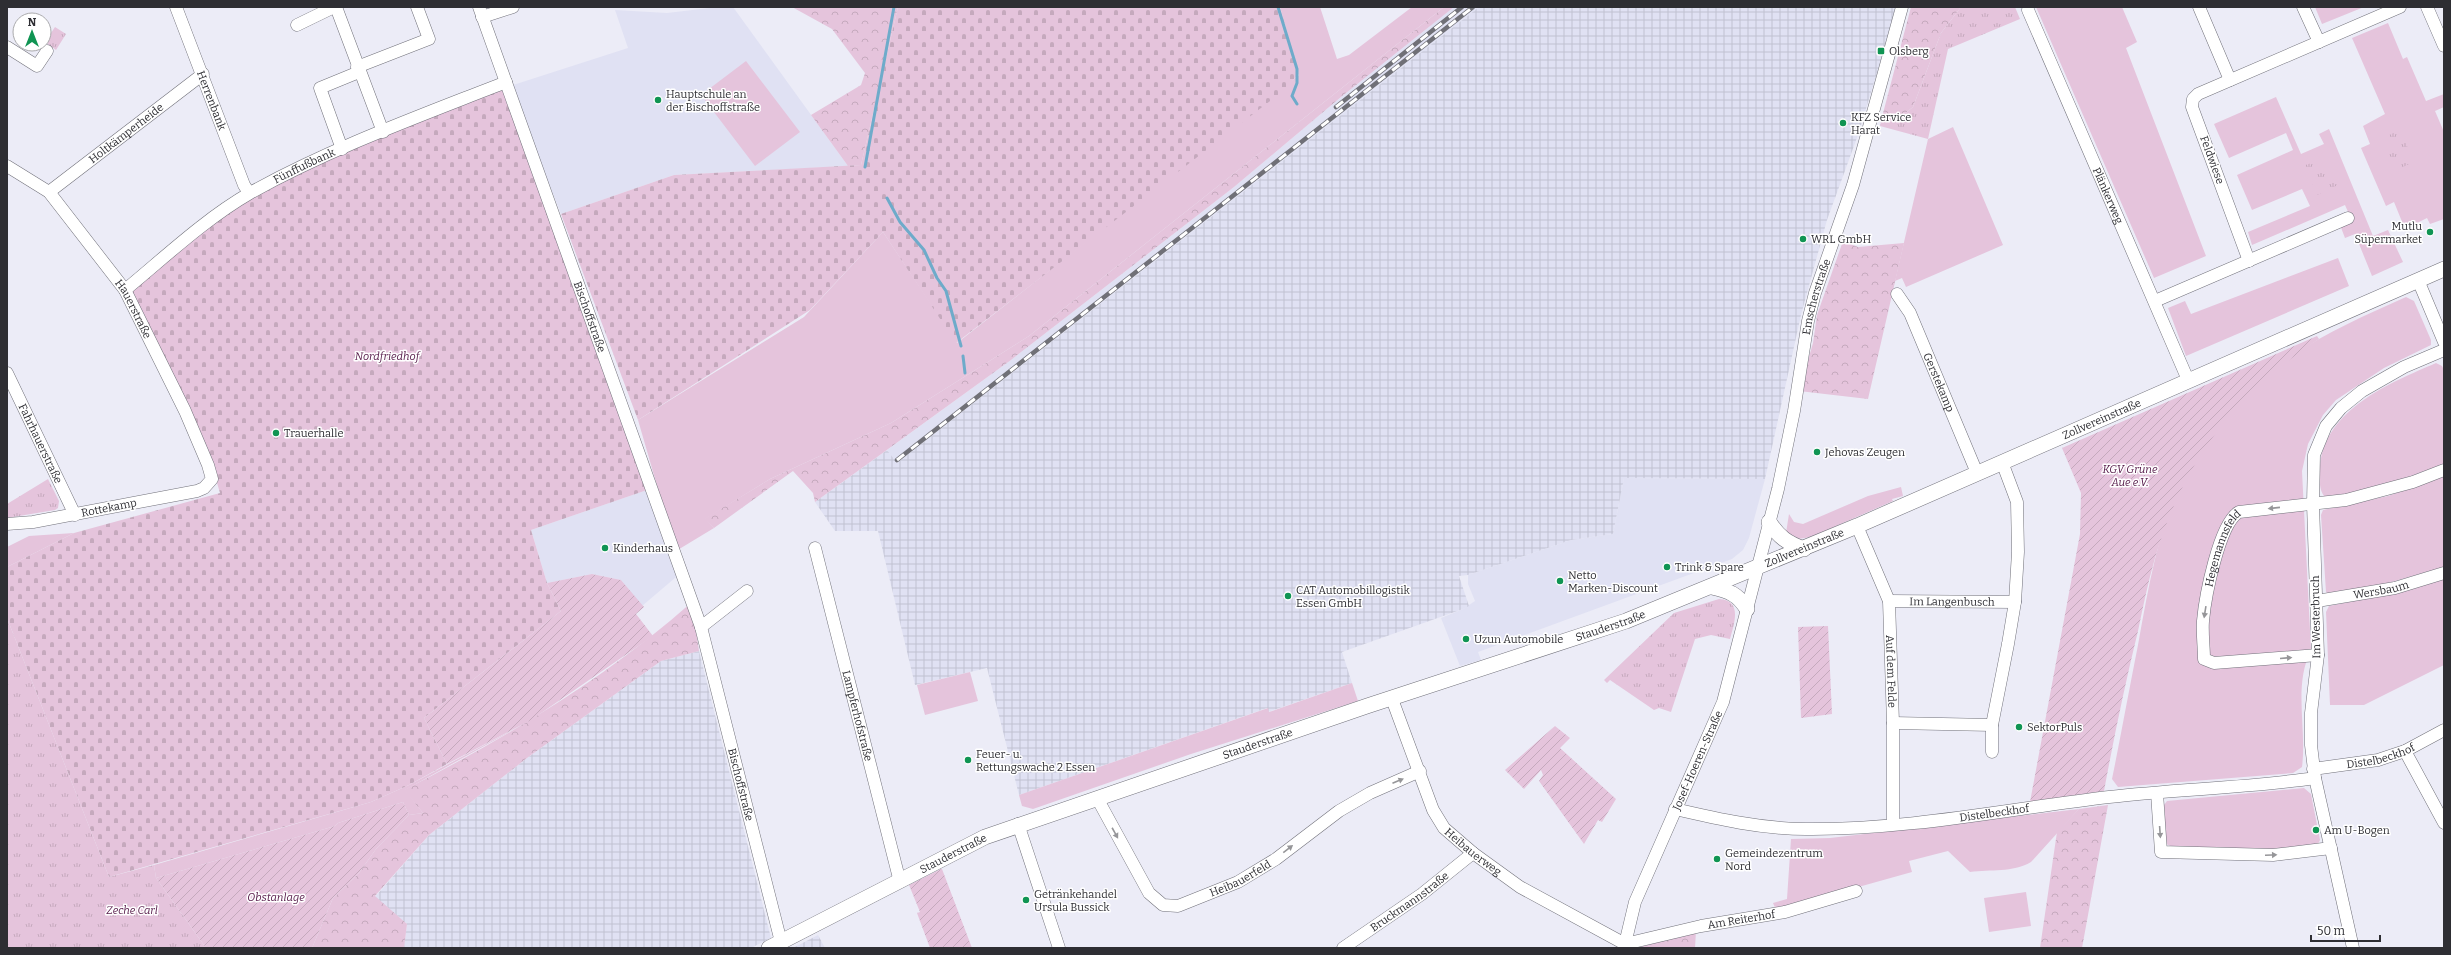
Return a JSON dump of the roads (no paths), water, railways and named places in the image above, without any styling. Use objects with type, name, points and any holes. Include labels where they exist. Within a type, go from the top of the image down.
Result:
[{"type":"main road","name":"Zollvereinstraße","points":[[1758,568],[2444,268]]},
{"type":"main road","points":[[1769,522],[1777,535],[1789,544],[1804,549]]},
{"type":"main road","name":"Stauderstraße","points":[[775,945],[986,837],[1018,824],[1626,621],[1758,568]]},
{"type":"main road","points":[[1712,587],[1731,591],[1741,599],[1748,609]]},
{"type":"street","name":"Herrenbank","points":[[176,7],[244,185],[249,194]]},
{"type":"street","points":[[296,25],[335,7],[383,132]]},
{"type":"street","points":[[342,149],[320,88],[358,69],[429,39],[417,7]]},
{"type":"street","points":[[481,12],[513,7]]},
{"type":"street","name":"Emscherstraße","points":[[1758,568],[1788,440],[1808,321],[1815,293],[1854,185],[1902,7]]},
{"type":"street","points":[[2199,7],[2230,80]]},
{"type":"street","points":[[2303,7],[2318,42]]},
{"type":"street","name":"Feldwiese","points":[[2249,261],[2192,107],[2192,99],[2198,94],[2400,7]]},
{"type":"street","points":[[2427,7],[2444,46]]},
{"type":"street","name":"Plänkerweg","points":[[2028,10],[2188,380]]},
{"type":"street","name":"Bischoffstraße","points":[[481,12],[701,627],[775,945]]},
{"type":"street","points":[[15,52],[37,66],[46,52]]},
{"type":"street","name":"Holtkämperheide","points":[[49,192],[202,74]]},
{"type":"street","name":"Fünffußbank","points":[[125,290],[220,213],[249,194],[342,149],[506,82]]},
{"type":"street","name":"Hauerstraße","points":[[7,166],[49,192],[125,290],[208,465],[212,479],[209,484]]},
{"type":"street","points":[[2155,301],[2348,218]]},
{"type":"street","points":[[2418,280],[2444,342]]},
{"type":"street","name":"Gerstekamp","points":[[1897,294],[1910,314],[1977,473]]},
{"type":"street","name":"Im Westerbruch","points":[[2353,948],[2314,773],[2311,713],[2318,655],[2313,504],[2314,455],[2326,426],[2341,408],[2362,391],[2404,367],[2444,350]]},
{"type":"street","name":"Fahrhauerstraße","points":[[7,372],[75,515]]},
{"type":"street","points":[[1992,752],[1992,724],[2015,602],[2019,515],[2017,502],[2002,462]]},
{"type":"street","name":"Hegemannsfeld","points":[[2318,655],[2214,663],[2204,659],[2203,622],[2209,586],[2219,547],[2232,516],[2239,512],[2313,504],[2372,494],[2444,470]]},
{"type":"street","name":"Rottekamp","points":[[7,524],[33,522],[75,515],[197,490],[209,484]]},
{"type":"street","name":"Auf dem Felde","points":[[1857,526],[1889,601],[1893,723],[1893,824]]},
{"type":"street","name":"Lampferhofstraße","points":[[816,548],[900,882]]},
{"type":"street","name":"Josef-Hoeren-Straße","points":[[1625,946],[1635,902],[1723,702],[1758,568]]},
{"type":"street","name":"Wersbaum","points":[[2317,600],[2395,588],[2444,573]]},
{"type":"street","points":[[701,627],[747,591]]},
{"type":"street","name":"Im Langenbusch","points":[[1889,601],[2015,602]]},
{"type":"street","name":"Heibauerweg","points":[[1392,699],[1438,820],[1451,834],[1473,853],[1520,887],[1625,946]]},
{"type":"street","points":[[1893,723],[1992,724]]},
{"type":"street","name":"Distelbeckhof","points":[[1675,809],[1738,823],[1787,828],[1825,829],[1893,824],[2314,773],[2378,760],[2405,751],[2444,730]]},
{"type":"street","points":[[2405,751],[2444,823]]},
{"type":"street","name":"Heibauerfeld","points":[[1097,798],[1149,893],[1163,905],[1178,906],[1238,882],[1276,859],[1339,811],[1370,793],[1420,771]]},
{"type":"street","points":[[2157,793],[2161,852],[2273,855],[2331,848]]},
{"type":"street","points":[[1018,824],[1059,948]]},
{"type":"street","name":"Bruckmannstraße","points":[[1343,948],[1422,894],[1473,853]]},
{"type":"street","name":"Am Reiterhof","points":[[1625,946],[1701,926],[1785,912],[1856,891]]},
{"type":"waterway","points":[[865,167],[894,7]]},
{"type":"waterway","points":[[1278,7],[1297,69],[1297,83],[1292,96],[1297,104]]},
{"type":"waterway","points":[[887,198],[900,222],[924,250],[937,278],[946,291],[961,346]]},
{"type":"waterway","points":[[963,356],[965,373]]},
{"type":"railway","points":[[1336,107],[1462,7]]},
{"type":"railway","points":[[897,460],[1473,7]]},
{"type":"place","name":"Olsberg","points":[[1881,51]]},
{"type":"place","name":"Hauptschule an der Bischoffstraße","points":[[658,100]]},
{"type":"place","name":"KFZ Service Harat","points":[[1843,123]]},
{"type":"place","name":"Mutlu Süpermarket","points":[[2430,232]]},
{"type":"place","name":"WRL GmbH","points":[[1803,239]]},
{"type":"place","name":"Trauerhalle","points":[[276,433]]},
{"type":"place","name":"Jehovas Zeugen","points":[[1817,452]]},
{"type":"place","name":"Kinderhaus","points":[[605,548]]},
{"type":"place","name":"Trink & Spare","points":[[1667,567]]},
{"type":"place","name":"Netto Marken-Discount","points":[[1560,581]]},
{"type":"place","name":"CAT Automobillogistik Essen GmbH","points":[[1288,596]]},
{"type":"place","name":"Uzun Automobile","points":[[1466,639]]},
{"type":"place","name":"SektorPuls","points":[[2019,727]]},
{"type":"place","name":"Feuer- u. Rettungswache 2 Essen","points":[[968,760]]},
{"type":"place","name":"Am U-Bogen","points":[[2316,830]]},
{"type":"place","name":"Gemeindezentrum Nord","points":[[1717,859]]},
{"type":"place","name":"Getränkehandel Ursula Bussick","points":[[1026,900]]},
{"type":"park label","name":"Nordfriedhof","points":[[387,356]]},
{"type":"park label","name":"KGV Grüne Aue e.V.","points":[[2130,475]]},
{"type":"park label","name":"Obstanlage","points":[[276,897]]},
{"type":"park label","name":"Zeche Carl","points":[[132,910]]}]
